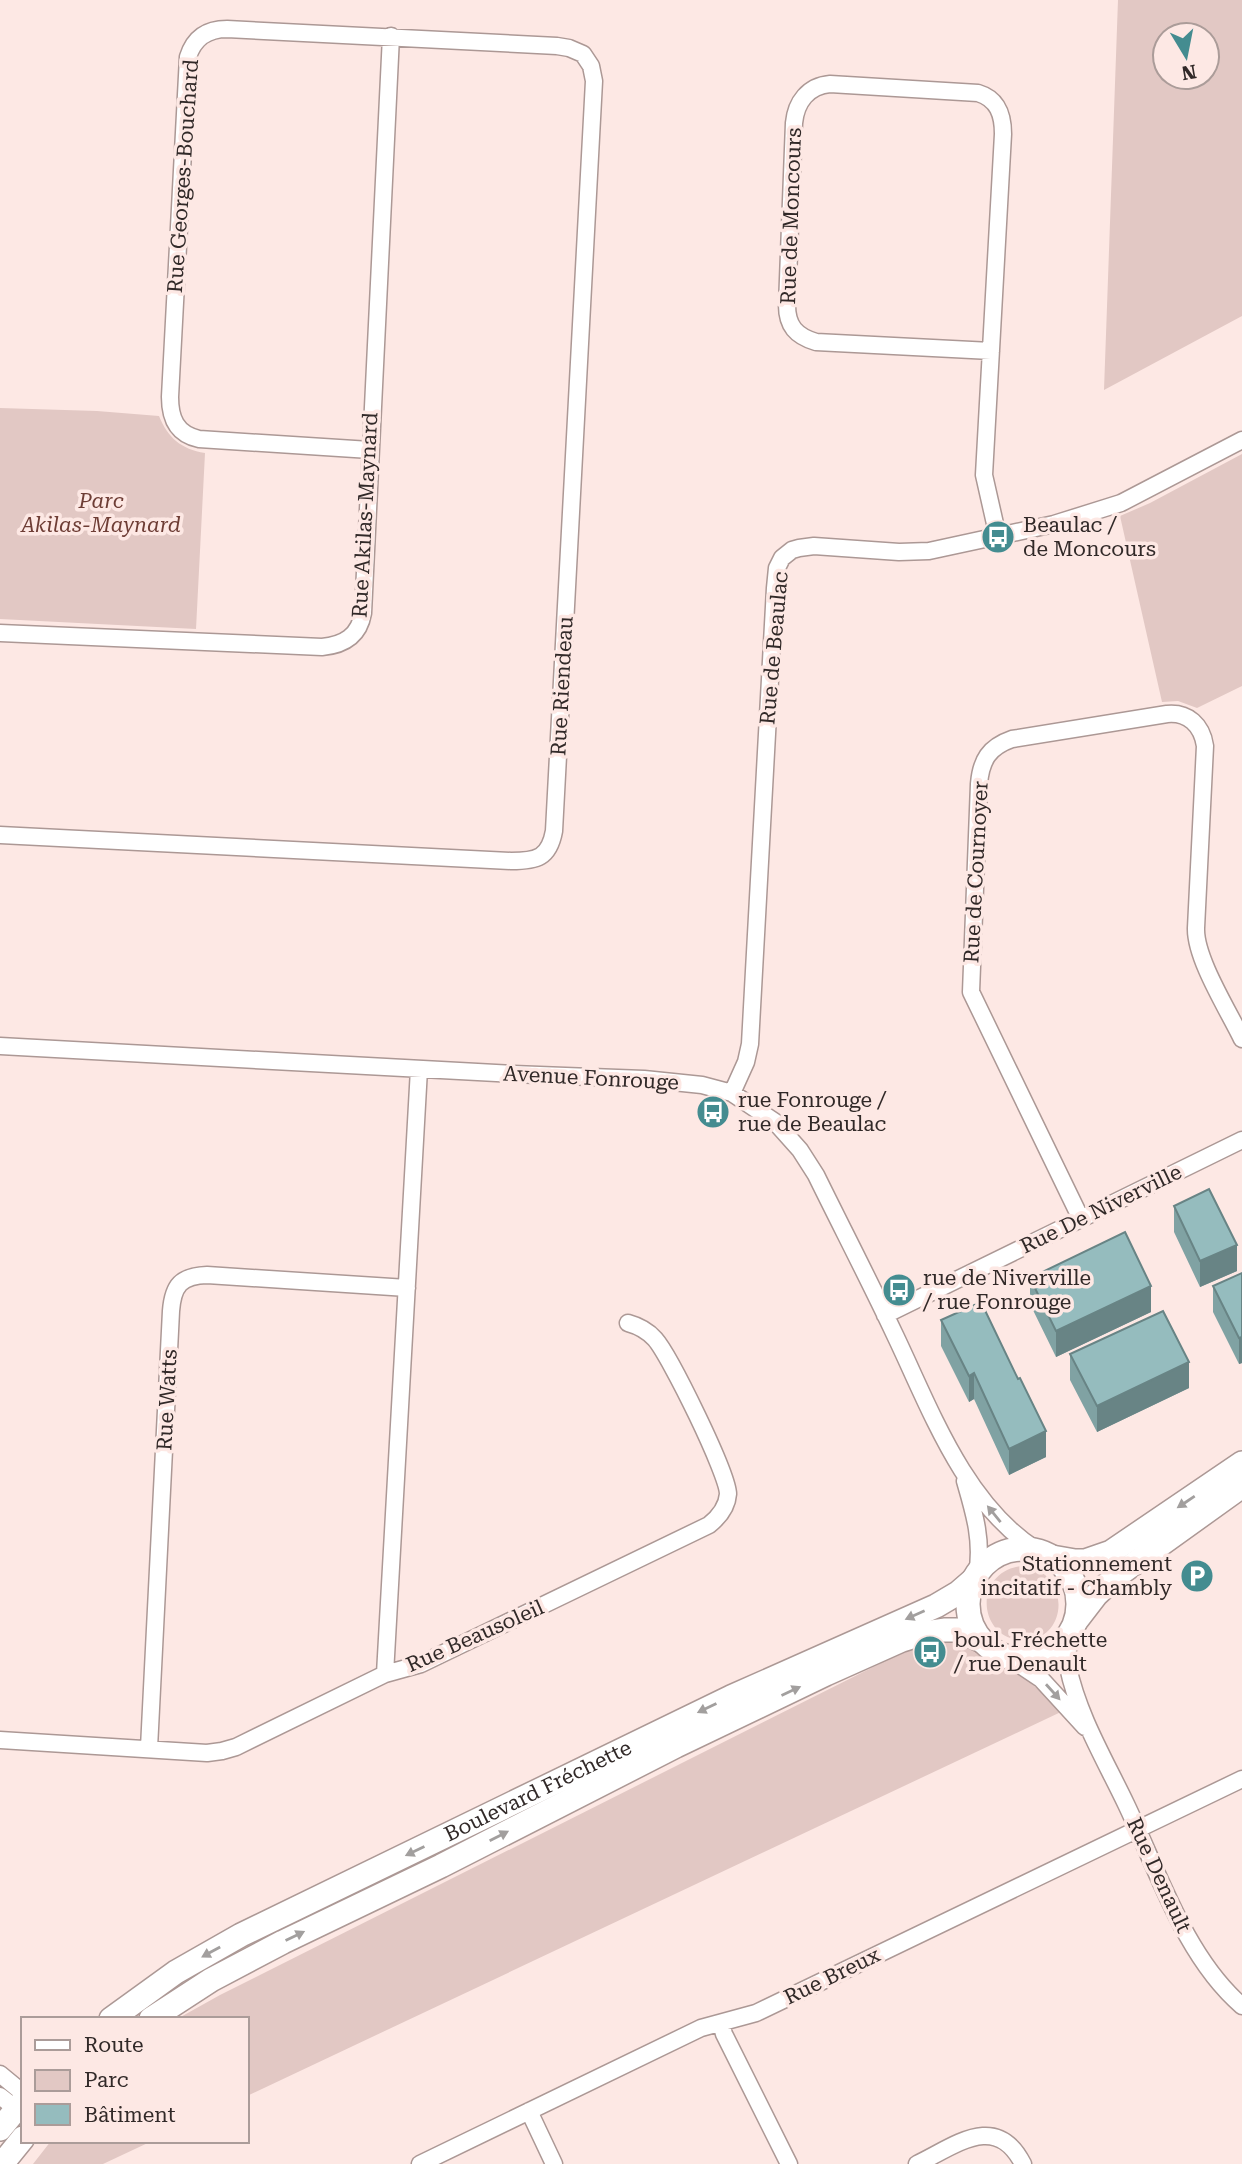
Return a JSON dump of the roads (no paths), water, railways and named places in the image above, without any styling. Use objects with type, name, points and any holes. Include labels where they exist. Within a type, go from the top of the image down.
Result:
[{"type":"main road","points":[[1242,1463],[1104,1556],[1075,1562],[1024,1548],[1006,1551],[989,1560],[975,1577],[969,1590],[967,1609],[974,1630],[993,1650],[1008,1657],[1022,1660],[1041,1657],[1058,1647],[1096,1595],[1122,1571],[1242,1486]]},
{"type":"main road","points":[[1044,1553],[1062,1564],[1074,1582],[1078,1601],[1074,1625]]},
{"type":"main road","name":"Boulevard Fréchette","points":[[114,2017],[176,1972],[241,1935],[731,1697],[936,1606],[958,1593],[975,1577]]},
{"type":"main road","name":"Boulevard Fréchette","points":[[154,2017],[211,1980],[271,1949],[688,1740],[851,1663],[902,1640],[934,1631],[960,1630],[982,1641]]},
{"type":"main road","points":[[0,2129],[17,2102]]},
{"type":"main road","points":[[2,2164],[21,2140]]},
{"type":"street","name":"Rue Georges-Bouchard","points":[[369,450],[198,439],[184,433],[170,415],[188,57],[198,38],[219,29],[504,43]]},
{"type":"street","name":"Rue Akilas-Maynard","points":[[0,633],[329,647],[343,643],[359,628],[363,613],[391,36]]},
{"type":"street","name":"Rue Riendeau","points":[[0,835],[511,861],[536,859],[550,848],[554,831],[594,82],[587,59],[576,50],[557,46],[504,43]]},
{"type":"street","name":"Rue de Moncours","points":[[991,351],[816,342],[794,331],[788,317],[787,305],[794,123],[799,104],[812,89],[831,84],[978,93],[988,97],[996,105],[1003,134],[991,351],[984,475],[998,537]]},
{"type":"street","name":"Rue de Beaulac","points":[[732,1093],[746,1062],[750,1044],[775,588],[780,563],[792,550],[807,547],[922,551],[1054,524],[1111,508],[1242,440]]},
{"type":"street","name":"Rue de Cournoyer","points":[[1081,1219],[971,992],[978,793],[981,768],[990,750],[1012,739],[1167,713],[1182,715],[1194,721],[1202,733],[1205,746],[1197,942],[1202,959],[1242,1039]]},
{"type":"street","name":"Avenue Fonrouge","points":[[0,1046],[665,1080],[702,1085],[732,1093],[775,1122],[800,1150],[816,1175],[962,1472]]},
{"type":"street","points":[[385,1675],[419,1069]]},
{"type":"street","name":"Rue De Niverville","points":[[885,1315],[1242,1140]]},
{"type":"street","name":"Rue Watts","points":[[149,1748],[172,1311],[176,1288],[185,1279],[207,1275],[407,1288]]},
{"type":"street","name":"Rue Beausoleil","points":[[0,1740],[207,1753],[236,1747],[385,1675],[421,1664],[709,1525],[721,1514],[727,1494],[726,1480],[660,1345],[647,1331],[628,1323]]},
{"type":"street","points":[[962,1472],[1010,1532],[1044,1553]]},
{"type":"street","points":[[962,1472],[978,1529],[980,1552],[975,1577]]},
{"type":"street","name":"Rue Denault","points":[[1074,1625],[1067,1649],[1068,1666],[1091,1734],[1202,1961],[1215,1979],[1242,2006]]},
{"type":"street","name":"Rue Denault","points":[[1008,1657],[1041,1679],[1091,1734]]},
{"type":"street","name":"Rue Breux","points":[[420,2164],[701,2028],[756,2013],[1242,1779]]},
{"type":"street","points":[[721,2023],[789,2164]]},
{"type":"street","points":[[0,2074],[17,2102]]},
{"type":"street","points":[[529,2111],[555,2164]]},
{"type":"street","points":[[917,2164],[965,2141],[986,2135],[1005,2140],[1013,2147],[1023,2164]]},
{"type":"place","name":"Beaulac / de Moncours","points":[[998,537]]},
{"type":"place","name":"rue Fonrouge / rue de Beaulac","points":[[713,1112]]},
{"type":"place","name":"rue de Niverville / rue Fonrouge","points":[[899,1290]]},
{"type":"place","name":"Stationnement incitatif - Chambly","points":[[1197,1576]]},
{"type":"place","name":"boul. Fréchette / rue Denault","points":[[930,1652]]},
{"type":"park label","name":"Parc Akilas-Maynard","points":[[101,513]]}]
